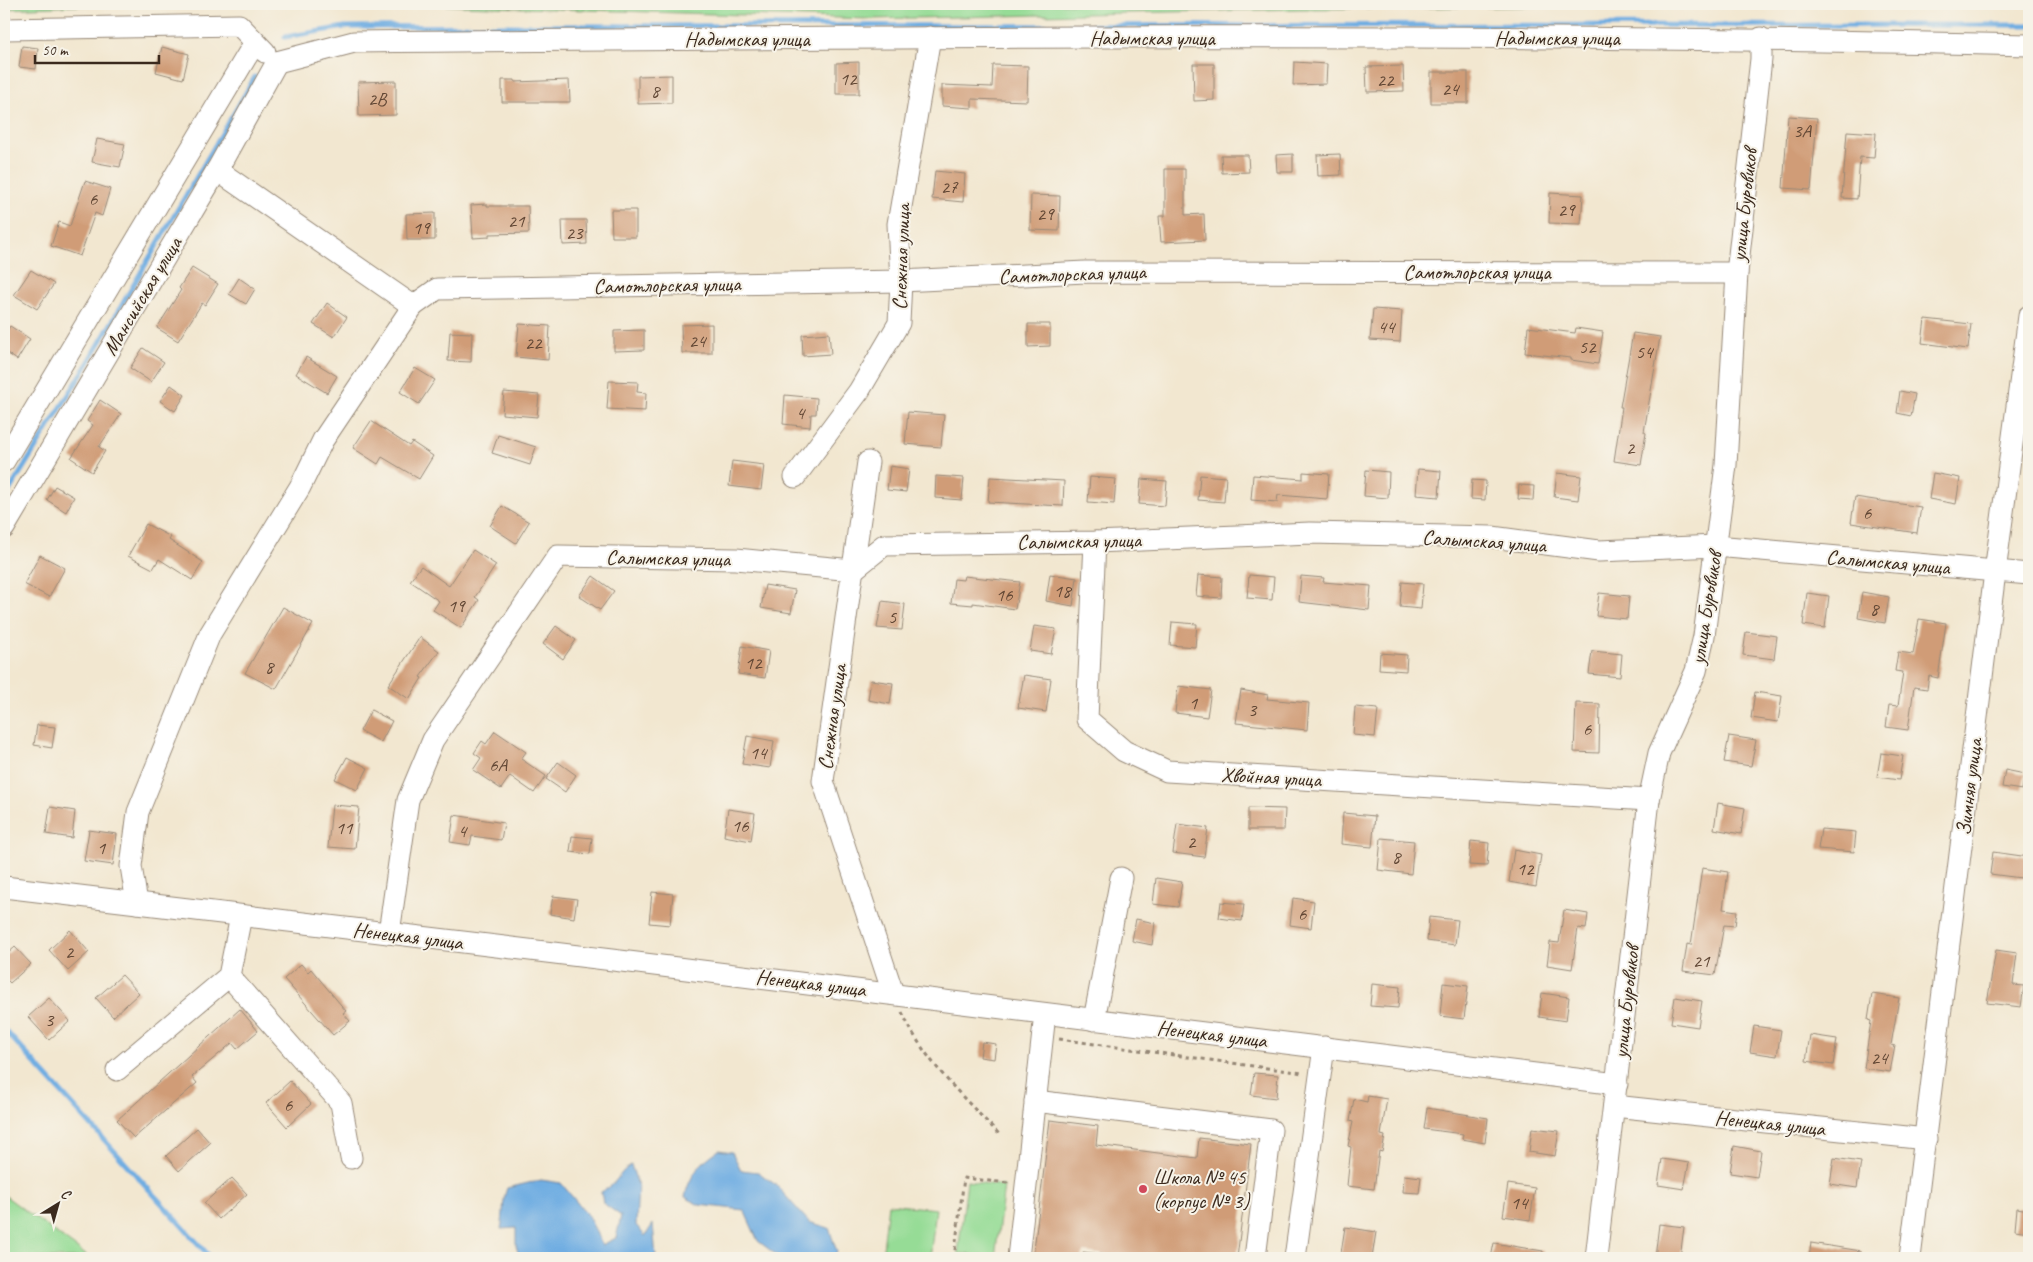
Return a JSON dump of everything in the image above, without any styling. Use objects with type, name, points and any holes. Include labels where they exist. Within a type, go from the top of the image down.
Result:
[{"type":"street","points":[[4,28],[239,26],[254,44],[277,62]]},
{"type":"street","name":"Надымская улица","points":[[277,62],[354,42],[930,37],[1761,38],[2029,45]]},
{"type":"street","name":"Снежная улица","points":[[794,476],[859,391],[899,323],[901,281],[898,224],[930,37]]},
{"type":"street","name":"улица Буровиков","points":[[1596,1258],[1649,800],[1659,753],[1696,672],[1704,636],[1726,465],[1737,273],[1761,59],[1761,38]]},
{"type":"street","points":[[4,461],[254,44]]},
{"type":"street","name":"Мансийская улица","points":[[4,528],[217,170],[277,62]]},
{"type":"street","points":[[137,903],[131,866],[138,812],[210,634],[300,487],[323,440],[413,306],[217,170]]},
{"type":"street","name":"Самотлорская улица","points":[[413,306],[437,289],[901,281],[1085,272],[1737,273]]},
{"type":"street","name":"Зимняя улица","points":[[1910,1258],[1995,572],[2029,316]]},
{"type":"street","name":"Снежная улица","points":[[868,462],[823,781],[893,993]]},
{"type":"street","name":"Салымская улица","points":[[390,933],[408,800],[433,740],[558,556],[736,559],[853,570],[884,546],[1095,542],[1310,533],[1492,538],[1599,551],[1716,546],[2029,574]]},
{"type":"street","name":"Хвойная улица","points":[[1095,542],[1087,719],[1124,751],[1166,771],[1649,800]]},
{"type":"street","points":[[1094,1020],[1121,878]]},
{"type":"street","name":"Ненецкая улица","points":[[4,888],[893,993],[1045,1014],[1617,1084]]},
{"type":"street","points":[[117,1070],[229,976],[241,916]]},
{"type":"street","points":[[229,976],[341,1103],[351,1158]]},
{"type":"street","points":[[1018,1258],[1045,1014]]},
{"type":"street","points":[[1295,1258],[1324,1047]]},
{"type":"street","points":[[1036,1100],[1271,1130],[1255,1258]]},
{"type":"street","name":"Ненецкая улица","points":[[1614,1106],[1926,1139]]},
{"type":"path","points":[[893,993],[917,1041],[950,1083],[1001,1136]]},
{"type":"path","points":[[1043,1037],[1307,1073]]},
{"type":"path","points":[[954,1258],[964,1178],[1007,1183],[1006,1192]]},
{"type":"green space","points":[[4,4],[127,4],[4,9]]},
{"type":"green space","points":[[398,4],[1800,4],[1300,9],[870,19]]},
{"type":"green space","points":[[967,1181],[1004,1186],[995,1258],[958,1253]]},
{"type":"green space","points":[[4,1195],[90,1258],[4,1258]]},
{"type":"green space","points":[[888,1204],[936,1209],[930,1258],[882,1258]]},
{"type":"water","points":[[719,1150],[732,1152],[741,1170],[758,1172],[776,1185],[809,1222],[829,1228],[837,1252],[834,1258],[778,1258],[778,1256],[758,1241],[744,1210],[699,1205],[685,1197],[689,1182],[701,1164]]},
{"type":"water","points":[[631,1165],[638,1185],[636,1225],[645,1236],[653,1224],[656,1258],[520,1258],[516,1246],[516,1228],[501,1229],[504,1198],[507,1188],[541,1180],[561,1183],[589,1217],[602,1245],[616,1238],[621,1216],[603,1203],[601,1192],[607,1189]]},
{"type":"building","points":[[22,46],[38,48],[36,69],[19,67]]},
{"type":"building","points":[[162,47],[189,54],[183,79],[156,72]]},
{"type":"building","points":[[859,62],[859,94],[836,94],[836,63]]},
{"type":"building","points":[[1294,62],[1327,64],[1326,84],[1293,85]]},
{"type":"building","points":[[1193,64],[1214,64],[1214,100],[1194,101]]},
{"type":"building","points":[[993,65],[1028,66],[1027,101],[972,99],[972,108],[942,106],[942,85],[992,87]]},
{"type":"building","points":[[1403,66],[1404,91],[1367,92],[1366,67]]},
{"type":"building","points":[[1431,72],[1468,72],[1468,103],[1431,103]]},
{"type":"building","points":[[672,75],[672,103],[638,104],[638,76]]},
{"type":"building","points":[[502,80],[515,80],[515,82],[569,80],[570,102],[502,102]]},
{"type":"building","points":[[396,81],[396,115],[359,116],[358,82]]},
{"type":"building","points":[[1788,116],[1817,118],[1811,190],[1783,188]]},
{"type":"building","points":[[1847,131],[1876,133],[1874,158],[1860,157],[1857,199],[1842,198]]},
{"type":"building","points":[[97,139],[125,144],[120,167],[92,162]]},
{"type":"building","points":[[1293,154],[1293,172],[1277,172],[1276,155]]},
{"type":"building","points":[[1340,154],[1341,175],[1318,176],[1317,155]]},
{"type":"building","points":[[1221,155],[1248,155],[1249,172],[1222,173]]},
{"type":"building","points":[[1165,169],[1185,169],[1185,215],[1204,214],[1205,240],[1161,242],[1159,216],[1165,216]]},
{"type":"building","points":[[935,171],[965,174],[963,202],[932,199]]},
{"type":"building","points":[[85,181],[110,189],[102,216],[95,213],[80,256],[51,246],[59,222],[70,226]]},
{"type":"building","points":[[1550,193],[1583,195],[1581,224],[1549,223]]},
{"type":"building","points":[[1031,195],[1060,196],[1059,231],[1030,230]]},
{"type":"building","points":[[487,204],[487,206],[528,206],[529,233],[489,234],[489,237],[473,238],[471,205]]},
{"type":"building","points":[[611,210],[636,210],[636,237],[612,237]]},
{"type":"building","points":[[435,213],[435,240],[407,240],[406,214]]},
{"type":"building","points":[[562,220],[586,220],[587,244],[563,245]]},
{"type":"building","points":[[192,268],[218,284],[205,305],[202,303],[178,341],[157,328],[181,290],[179,288]]},
{"type":"building","points":[[31,270],[54,284],[37,309],[14,295]]},
{"type":"building","points":[[239,278],[255,289],[246,304],[229,294]]},
{"type":"building","points":[[327,303],[347,317],[334,337],[313,324]]},
{"type":"building","points":[[1373,309],[1402,311],[1400,342],[1370,340]]},
{"type":"building","points":[[1925,319],[1971,324],[1968,349],[1922,343]]},
{"type":"building","points":[[519,324],[550,326],[548,360],[516,357]]},
{"type":"building","points":[[712,324],[712,353],[682,353],[681,325]]},
{"type":"building","points":[[1028,324],[1050,324],[1050,346],[1028,347]]},
{"type":"building","points":[[10,326],[30,339],[17,360],[4,351],[4,336]]},
{"type":"building","points":[[1528,327],[1575,333],[1576,328],[1603,332],[1598,364],[1571,360],[1571,358],[1525,353]]},
{"type":"building","points":[[644,330],[644,350],[614,351],[614,331]]},
{"type":"building","points":[[450,332],[472,333],[471,362],[448,361]]},
{"type":"building","points":[[829,333],[831,354],[803,356],[802,335]]},
{"type":"building","points":[[1633,333],[1660,337],[1644,432],[1646,433],[1641,465],[1614,461],[1622,407],[1620,407]]},
{"type":"building","points":[[143,348],[164,362],[151,382],[130,368]]},
{"type":"building","points":[[306,357],[337,376],[327,393],[296,374]]},
{"type":"building","points":[[415,368],[435,380],[419,404],[400,392]]},
{"type":"building","points":[[609,381],[638,382],[637,392],[646,393],[645,411],[607,409]]},
{"type":"building","points":[[171,385],[185,395],[175,411],[160,401]]},
{"type":"building","points":[[1900,391],[1915,394],[1911,416],[1897,413]]},
{"type":"building","points":[[504,392],[539,395],[537,417],[502,414]]},
{"type":"building","points":[[785,395],[817,398],[816,414],[811,414],[810,427],[783,424]]},
{"type":"building","points":[[100,400],[121,414],[99,447],[105,451],[92,472],[71,458],[93,425],[87,421]]},
{"type":"building","points":[[908,412],[944,415],[941,447],[905,444]]},
{"type":"building","points":[[371,421],[409,446],[412,442],[433,456],[419,479],[382,457],[378,464],[353,448]]},
{"type":"building","points":[[498,435],[536,447],[530,465],[492,453]]},
{"type":"building","points":[[732,461],[764,465],[761,490],[729,486]]},
{"type":"building","points":[[890,466],[909,469],[906,492],[887,490]]},
{"type":"building","points":[[1418,469],[1441,471],[1439,497],[1416,495]]},
{"type":"building","points":[[1366,470],[1389,472],[1388,498],[1364,496]]},
{"type":"building","points":[[1303,472],[1329,474],[1327,499],[1278,495],[1277,502],[1251,500],[1253,475],[1303,479]]},
{"type":"building","points":[[1557,473],[1581,476],[1578,500],[1554,497]]},
{"type":"building","points":[[1933,473],[1960,478],[1956,504],[1929,499]]},
{"type":"building","points":[[1200,475],[1226,477],[1224,502],[1198,500]]},
{"type":"building","points":[[936,476],[964,478],[962,500],[935,498]]},
{"type":"building","points":[[990,477],[1064,481],[1063,506],[988,502]]},
{"type":"building","points":[[1090,477],[1116,479],[1114,504],[1088,502]]},
{"type":"building","points":[[1141,479],[1167,481],[1165,506],[1139,504]]},
{"type":"building","points":[[1472,480],[1486,481],[1485,500],[1471,499]]},
{"type":"building","points":[[1519,485],[1534,486],[1533,500],[1518,499]]},
{"type":"building","points":[[55,486],[74,497],[66,512],[47,500]]},
{"type":"building","points":[[1855,497],[1921,507],[1917,533],[1851,523]]},
{"type":"building","points":[[502,506],[529,522],[516,543],[490,526]]},
{"type":"building","points":[[146,524],[171,537],[169,540],[203,562],[192,580],[159,559],[153,569],[128,556]]},
{"type":"building","points":[[473,550],[496,565],[475,597],[479,600],[461,628],[433,610],[439,601],[410,581],[421,566],[449,586]]},
{"type":"building","points":[[40,555],[65,568],[49,597],[24,584]]},
{"type":"building","points":[[1050,574],[1077,578],[1073,606],[1046,601]]},
{"type":"building","points":[[1198,575],[1222,577],[1221,598],[1196,596]]},
{"type":"building","points":[[1249,575],[1274,577],[1272,600],[1247,598]]},
{"type":"building","points":[[593,576],[614,591],[600,610],[579,596]]},
{"type":"building","points":[[964,576],[1020,582],[1015,609],[973,603],[973,605],[951,603],[954,579],[963,580]]},
{"type":"building","points":[[1301,576],[1324,578],[1323,582],[1371,586],[1369,610],[1299,602]]},
{"type":"building","points":[[1402,582],[1423,584],[1421,609],[1400,607]]},
{"type":"building","points":[[765,585],[795,590],[791,613],[761,608]]},
{"type":"building","points":[[1862,592],[1889,597],[1885,623],[1858,618]]},
{"type":"building","points":[[1599,593],[1629,596],[1627,619],[1596,616]]},
{"type":"building","points":[[1807,593],[1829,596],[1825,628],[1803,625]]},
{"type":"building","points":[[882,601],[905,604],[902,630],[877,628]]},
{"type":"building","points":[[283,607],[313,624],[276,689],[245,673]]},
{"type":"building","points":[[1919,619],[1946,623],[1938,678],[1929,676],[1927,689],[1914,687],[1908,730],[1886,727],[1889,705],[1898,706],[1903,672],[1895,671],[1898,652],[1913,654]]},
{"type":"building","points":[[1172,622],[1197,624],[1195,647],[1170,645]]},
{"type":"building","points":[[556,626],[576,640],[563,659],[543,644]]},
{"type":"building","points":[[1034,626],[1056,629],[1051,654],[1030,651]]},
{"type":"building","points":[[1746,632],[1777,636],[1774,659],[1743,655]]},
{"type":"building","points":[[420,637],[439,651],[420,677],[422,678],[409,699],[388,685]]},
{"type":"building","points":[[742,646],[769,651],[765,678],[738,674]]},
{"type":"building","points":[[1592,651],[1622,654],[1620,677],[1589,674]]},
{"type":"building","points":[[1380,653],[1407,655],[1406,671],[1379,669]]},
{"type":"building","points":[[1024,675],[1051,679],[1046,712],[1018,708]]},
{"type":"building","points":[[871,680],[893,683],[890,704],[868,700]]},
{"type":"building","points":[[1178,686],[1211,690],[1207,717],[1175,713]]},
{"type":"building","points":[[1241,690],[1268,695],[1267,699],[1309,703],[1307,730],[1236,723]]},
{"type":"building","points":[[1755,692],[1782,696],[1778,722],[1751,718]]},
{"type":"building","points":[[1576,703],[1600,704],[1599,753],[1574,752]]},
{"type":"building","points":[[1355,707],[1378,709],[1375,737],[1353,735]]},
{"type":"building","points":[[371,710],[392,721],[381,742],[360,731]]},
{"type":"building","points":[[37,725],[55,727],[52,748],[34,745]]},
{"type":"building","points":[[495,731],[526,752],[521,759],[546,776],[534,793],[510,776],[501,789],[473,770],[481,758],[474,753],[482,741],[486,744]]},
{"type":"building","points":[[747,736],[774,741],[770,768],[742,764]]},
{"type":"building","points":[[1729,736],[1756,740],[1751,766],[1724,762]]},
{"type":"building","points":[[1881,753],[1903,756],[1899,780],[1877,777]]},
{"type":"building","points":[[347,757],[368,768],[357,790],[335,779]]},
{"type":"building","points":[[558,762],[576,775],[565,792],[546,779]]},
{"type":"building","points":[[2005,770],[2025,774],[2022,790],[2002,787]]},
{"type":"building","points":[[1718,803],[1745,808],[1741,834],[1714,829]]},
{"type":"building","points":[[332,805],[359,807],[355,849],[328,847]]},
{"type":"building","points":[[50,807],[75,811],[72,838],[46,834]]},
{"type":"building","points":[[1248,808],[1285,809],[1284,830],[1248,830]]},
{"type":"building","points":[[728,809],[755,813],[751,841],[724,836]]},
{"type":"building","points":[[1343,813],[1375,816],[1372,847],[1341,844]]},
{"type":"building","points":[[454,815],[504,823],[501,840],[472,836],[470,845],[450,842]]},
{"type":"building","points":[[1177,824],[1208,828],[1204,857],[1173,853]]},
{"type":"building","points":[[1821,829],[1856,832],[1854,852],[1818,849]]},
{"type":"building","points":[[89,830],[117,834],[113,865],[84,861]]},
{"type":"building","points":[[572,836],[592,838],[590,854],[570,852]]},
{"type":"building","points":[[1381,838],[1414,841],[1411,874],[1378,870]]},
{"type":"building","points":[[1471,841],[1489,843],[1487,866],[1469,865]]},
{"type":"building","points":[[1514,850],[1541,855],[1536,887],[1509,882]]},
{"type":"building","points":[[1993,852],[2029,857],[2029,879],[1990,874]]},
{"type":"building","points":[[1702,868],[1728,872],[1723,909],[1737,911],[1735,926],[1724,925],[1715,975],[1683,971],[1687,944],[1691,945]]},
{"type":"building","points":[[1156,878],[1182,882],[1178,907],[1153,904]]},
{"type":"building","points":[[652,892],[673,894],[670,925],[649,923]]},
{"type":"building","points":[[553,896],[577,899],[574,918],[550,914]]},
{"type":"building","points":[[1293,898],[1314,901],[1311,928],[1290,925]]},
{"type":"building","points":[[1221,902],[1244,904],[1242,921],[1219,918]]},
{"type":"building","points":[[1564,910],[1588,914],[1586,929],[1578,928],[1572,969],[1547,965],[1550,942],[1559,943]]},
{"type":"building","points":[[1429,917],[1458,920],[1455,945],[1427,941]]},
{"type":"building","points":[[1136,919],[1155,923],[1152,945],[1132,941]]},
{"type":"building","points":[[70,930],[89,952],[68,971],[49,950]]},
{"type":"building","points":[[15,947],[31,964],[10,983],[4,977],[4,957]]},
{"type":"building","points":[[1996,950],[2017,953],[2013,985],[2024,986],[2021,1007],[1987,1003]]},
{"type":"building","points":[[301,964],[308,972],[311,969],[346,1011],[343,1013],[350,1021],[333,1035],[284,979]]},
{"type":"building","points":[[122,975],[139,993],[113,1017],[96,998]]},
{"type":"building","points":[[1443,983],[1468,986],[1464,1019],[1440,1016]]},
{"type":"building","points":[[1372,984],[1400,987],[1398,1008],[1370,1006]]},
{"type":"building","points":[[1542,993],[1569,997],[1566,1021],[1539,1017]]},
{"type":"building","points":[[1872,994],[1899,998],[1891,1045],[1895,1046],[1890,1072],[1864,1068],[1871,1021],[1868,1020]]},
{"type":"building","points":[[1675,997],[1702,1001],[1698,1027],[1671,1023]]},
{"type":"building","points":[[49,998],[70,1021],[49,1040],[28,1017]]},
{"type":"building","points":[[240,1009],[258,1031],[237,1049],[232,1043],[192,1077],[197,1083],[134,1138],[117,1120]]},
{"type":"building","points":[[1754,1026],[1781,1030],[1777,1056],[1750,1052]]},
{"type":"building","points":[[1810,1035],[1837,1039],[1833,1065],[1806,1061]]},
{"type":"building","points":[[982,1042],[996,1044],[994,1059],[980,1057]]},
{"type":"building","points":[[1254,1073],[1278,1075],[1276,1098],[1251,1095]]},
{"type":"building","points":[[290,1081],[311,1104],[287,1127],[266,1103]]},
{"type":"building","points":[[1368,1096],[1387,1099],[1381,1135],[1385,1136],[1382,1152],[1379,1151],[1374,1189],[1347,1186],[1351,1147],[1348,1146],[1353,1122],[1350,1121],[1354,1099],[1367,1102]]},
{"type":"building","points":[[1427,1108],[1488,1118],[1485,1143],[1462,1139],[1463,1134],[1424,1129]]},
{"type":"building","name":"Школа № 45 (корпус № 3)","points":[[1050,1120],[1098,1126],[1096,1145],[1197,1158],[1199,1138],[1251,1144],[1237,1258],[1135,1258],[1083,1252],[1082,1258],[1033,1258]]},
{"type":"building","points":[[197,1128],[210,1143],[179,1171],[166,1156]]},
{"type":"building","points":[[1532,1128],[1559,1131],[1555,1156],[1529,1152]]},
{"type":"building","points":[[1734,1146],[1761,1151],[1757,1177],[1730,1173]]},
{"type":"building","points":[[1834,1158],[1861,1162],[1857,1188],[1830,1184]]},
{"type":"building","points":[[1662,1159],[1689,1163],[1684,1189],[1658,1185]]},
{"type":"building","points":[[1404,1175],[1421,1177],[1419,1193],[1403,1192]]},
{"type":"building","points":[[232,1178],[247,1194],[219,1219],[204,1203]]},
{"type":"building","points":[[1508,1184],[1535,1188],[1530,1220],[1503,1216]]},
{"type":"building","points":[[2017,1208],[2029,1210],[2029,1232],[2015,1230]]},
{"type":"building","points":[[1659,1224],[1684,1227],[1680,1258],[1655,1258]]},
{"type":"building","points":[[1345,1227],[1376,1232],[1372,1258],[1341,1253]]},
{"type":"building","points":[[1494,1243],[1543,1251],[1542,1258],[1491,1258]]},
{"type":"building","points":[[1811,1243],[1861,1251],[1860,1258],[1809,1258]]},
{"type":"waterway","points":[[285,37],[345,27],[2029,25]]},
{"type":"waterway","points":[[4,499],[84,370],[255,77]]},
{"type":"waterway","points":[[4,1029],[211,1258]]},
{"type":"place","name":"Школа № 45 (корпус № 3)","points":[[1143,1189]]}]
